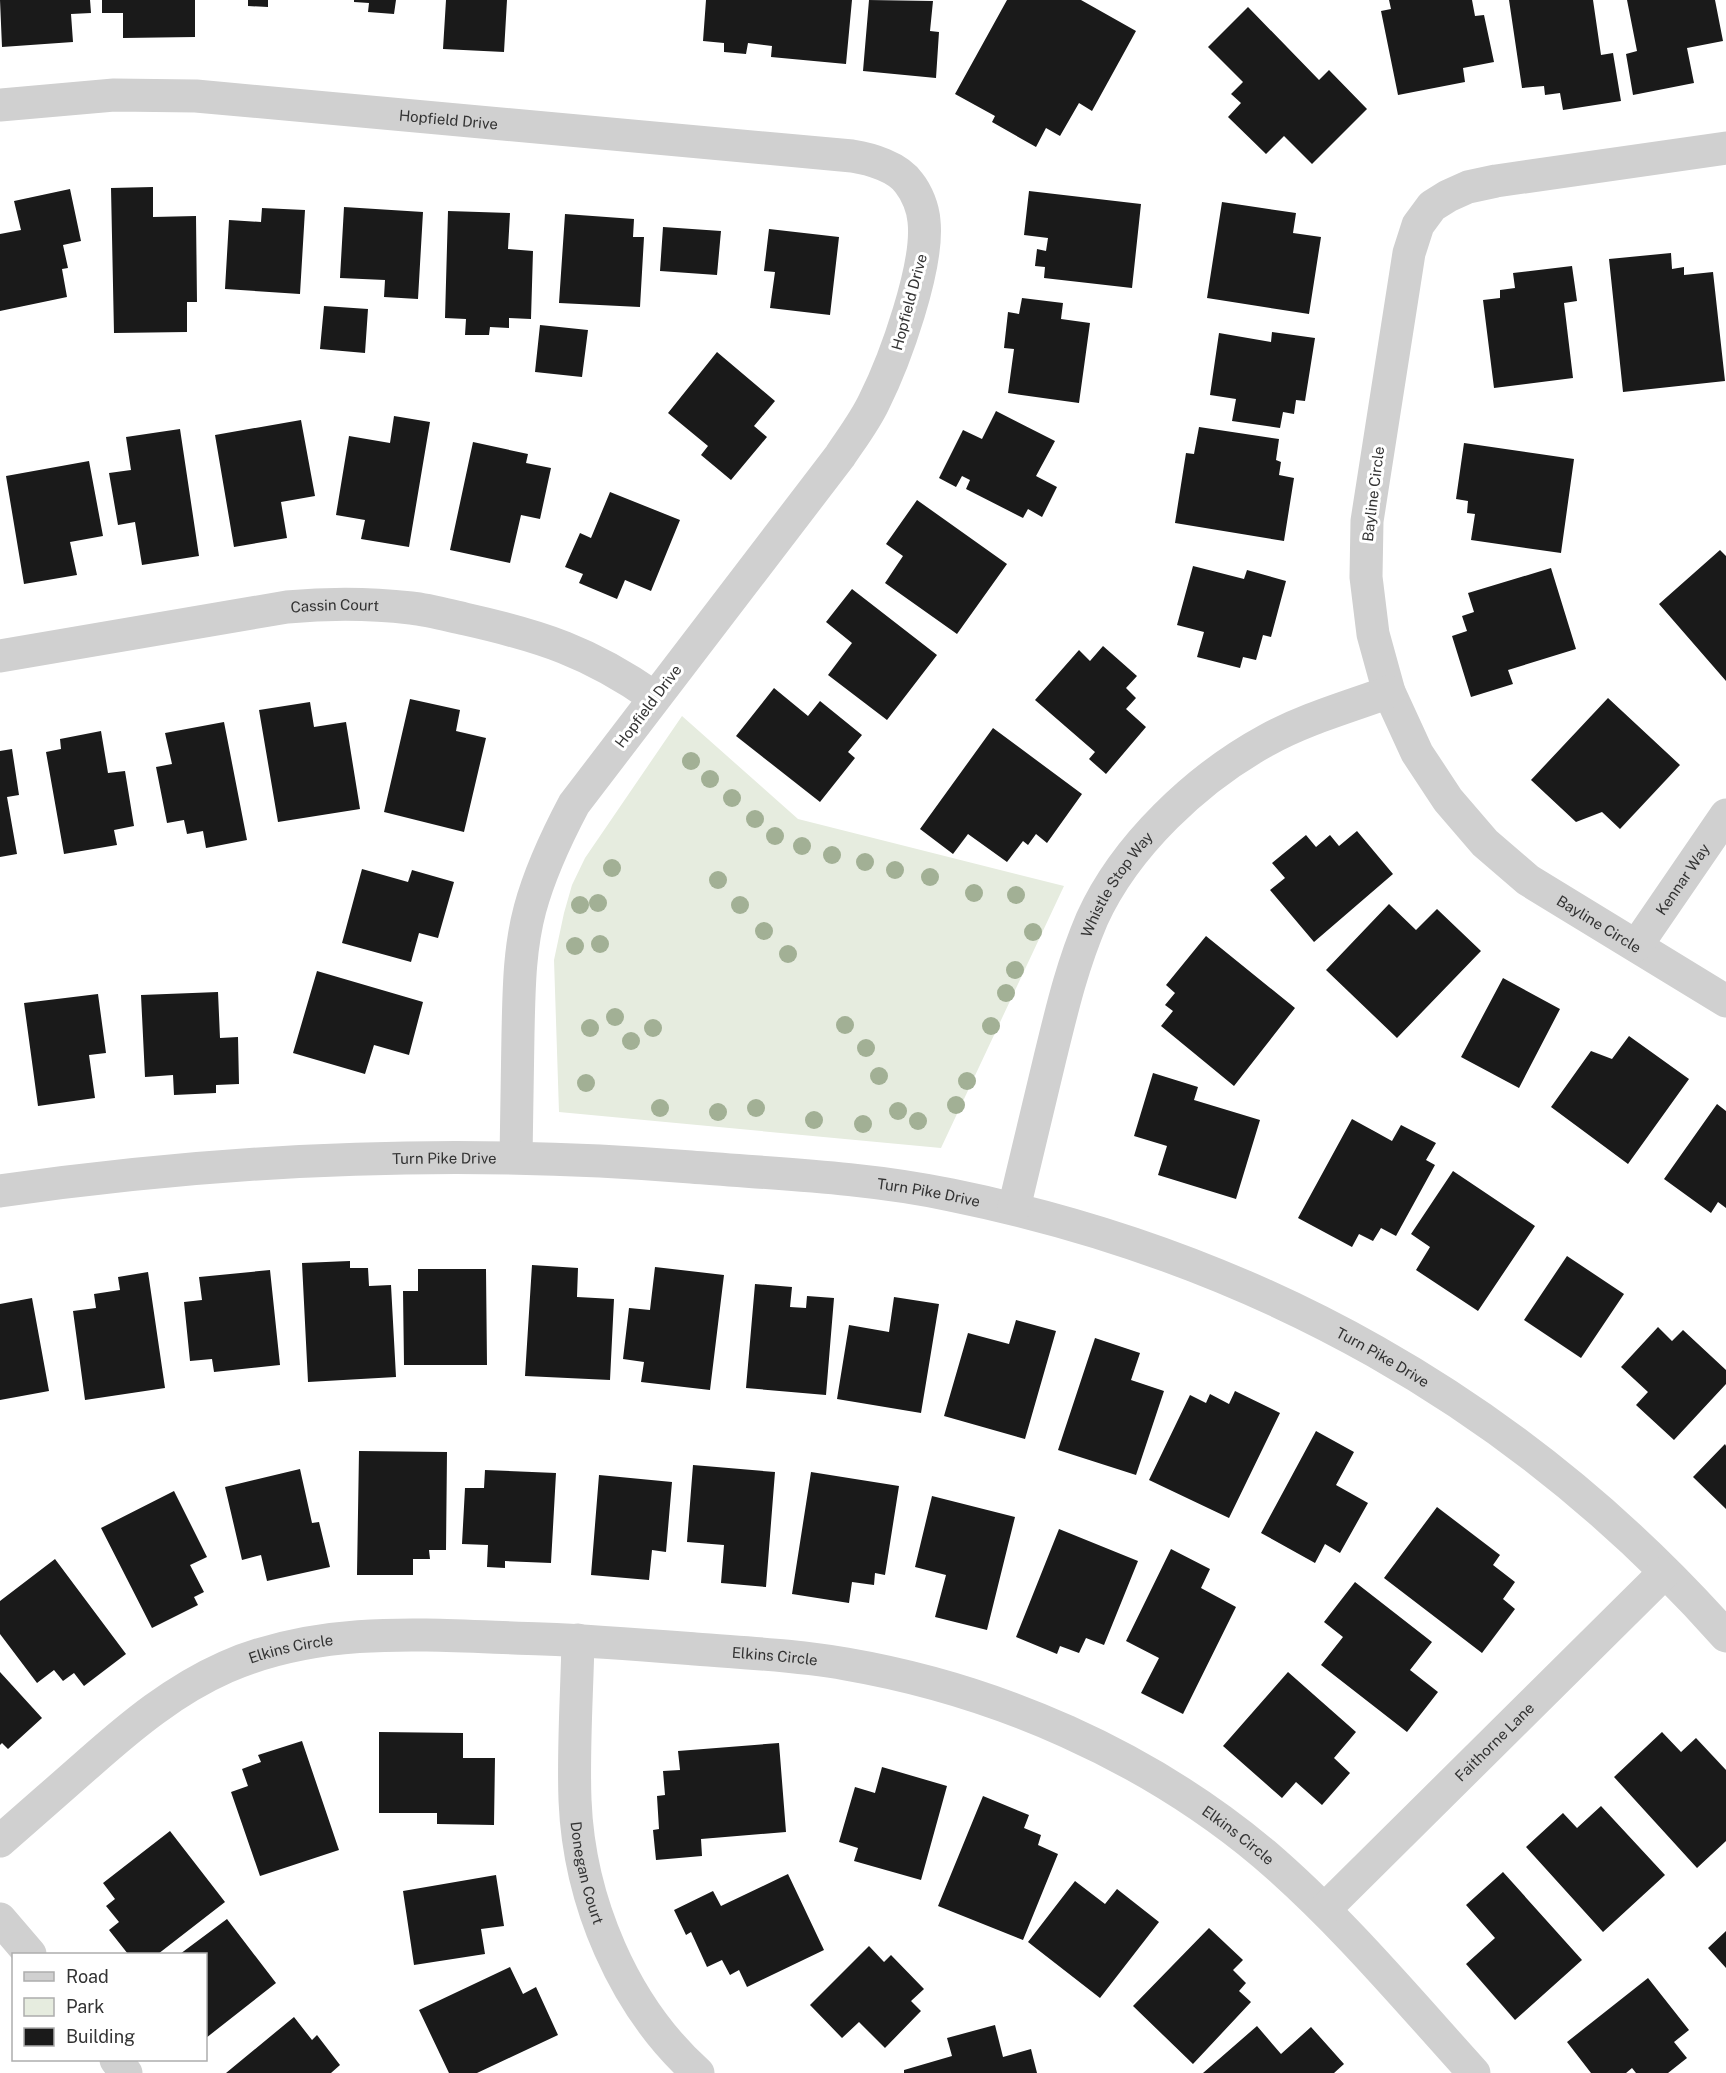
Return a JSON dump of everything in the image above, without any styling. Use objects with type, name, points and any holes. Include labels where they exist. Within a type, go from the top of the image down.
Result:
[{"type":"street","name":"Hopfield Drive","points":[[0,105],[114,95],[196,96],[852,156],[871,159],[909,181],[920,202],[924,222],[923,249],[899,345],[874,403],[840,456],[574,804],[540,874],[522,950],[516,1158]]},
{"type":"street","name":"Bayline Circle","points":[[1726,148],[1496,181],[1468,187],[1432,206],[1418,225],[1409,253],[1401,294],[1367,521],[1366,577],[1373,634],[1389,692],[1417,753],[1448,800],[1485,843],[1528,880],[1726,1001]]},
{"type":"street","name":"Cassin Court","points":[[0,656],[287,607],[350,603],[412,608],[513,629],[587,656],[622,674],[654,697]]},
{"type":"street","name":"Whistle Stop Way","points":[[1014,1209],[1072,968],[1093,917],[1122,868],[1156,825],[1218,769],[1291,727],[1389,692]]},
{"type":"street","name":"Kennar Way","points":[[1637,945],[1726,815]]},
{"type":"street","name":"Turn Pike Drive","points":[[0,1191],[75,1180],[235,1164],[396,1157],[516,1158],[610,1161],[855,1181],[949,1194],[1014,1209],[1110,1234],[1199,1266],[1287,1304],[1371,1347],[1452,1396],[1566,1481],[1637,1544],[1726,1636]]},
{"type":"street","name":"Faithorne Lane","points":[[1325,1909],[1665,1572]]},
{"type":"street","name":"Elkins Circle","points":[[0,1841],[127,1729],[160,1703],[194,1682],[229,1665],[305,1642],[364,1635],[579,1640],[779,1655],[847,1664],[937,1684],[1024,1713],[1108,1751],[1188,1797],[1262,1852],[1325,1909],[1474,2073]]},
{"type":"street","name":"Donegan Court","points":[[579,1640],[575,1800],[581,1857],[595,1912],[617,1965],[646,2014],[681,2058],[698,2073]]},
{"type":"street","points":[[0,1919],[29,1953]]},
{"type":"street","points":[[117,2061],[126,2073]]},
{"type":"green space","points":[[682,716],[798,819],[1064,886],[941,1148],[559,1112],[554,960],[572,885],[585,858]]},
{"type":"building","points":[[0,0],[90,0],[91,13],[71,14],[73,42],[2,47]]},
{"type":"building","points":[[102,0],[195,0],[195,37],[123,38],[123,13],[102,13]]},
{"type":"building","points":[[248,0],[268,0],[268,7],[248,6]]},
{"type":"building","points":[[354,0],[396,0],[394,14],[368,12],[369,3],[354,2]]},
{"type":"building","points":[[446,0],[507,0],[504,52],[443,49]]},
{"type":"building","points":[[706,0],[852,0],[846,64],[771,57],[772,46],[748,43],[746,54],[724,52],[724,43],[703,41]]},
{"type":"building","points":[[869,0],[933,1],[930,31],[939,32],[936,78],[863,71]]},
{"type":"building","points":[[1007,0],[1081,0],[1136,31],[1092,111],[1079,103],[1060,136],[1046,128],[1036,147],[992,122],[995,116],[955,94]]},
{"type":"building","points":[[1389,0],[1472,0],[1475,16],[1484,15],[1494,62],[1463,68],[1465,82],[1398,95],[1381,11],[1391,9]]},
{"type":"building","points":[[1509,0],[1593,0],[1601,55],[1613,53],[1621,101],[1563,110],[1560,93],[1545,95],[1544,86],[1522,88]]},
{"type":"building","points":[[1627,0],[1715,0],[1723,41],[1687,48],[1694,83],[1633,95],[1626,54],[1637,51]]},
{"type":"building","points":[[1248,7],[1319,80],[1329,70],[1367,109],[1312,164],[1284,136],[1266,154],[1228,117],[1241,103],[1231,94],[1243,82],[1208,47]]},
{"type":"building","points":[[153,187],[153,217],[196,216],[197,302],[187,302],[187,332],[114,333],[111,188]]},
{"type":"building","points":[[70,189],[81,241],[63,245],[68,268],[62,269],[67,297],[0,311],[0,234],[21,230],[14,201]]},
{"type":"building","points":[[1029,191],[1141,204],[1132,288],[1044,278],[1045,267],[1035,266],[1037,249],[1046,251],[1048,238],[1024,235]]},
{"type":"building","points":[[1222,202],[1296,213],[1293,233],[1321,237],[1309,314],[1207,298]]},
{"type":"building","points":[[344,207],[423,212],[418,299],[384,297],[385,280],[340,278]]},
{"type":"building","points":[[262,208],[305,210],[300,294],[225,289],[229,220],[261,222]]},
{"type":"building","points":[[448,211],[510,213],[508,249],[533,251],[531,319],[509,318],[509,328],[490,327],[489,335],[465,335],[466,319],[445,318]]},
{"type":"building","points":[[565,214],[634,219],[633,237],[644,237],[640,307],[559,303]]},
{"type":"building","points":[[663,227],[721,231],[717,275],[660,271]]},
{"type":"building","points":[[769,229],[839,237],[830,315],[770,308],[775,272],[764,271]]},
{"type":"building","points":[[1671,253],[1672,269],[1684,267],[1684,275],[1713,272],[1725,381],[1623,392],[1609,259]]},
{"type":"building","points":[[1572,266],[1577,301],[1564,303],[1573,378],[1494,388],[1483,300],[1500,298],[1500,290],[1515,288],[1513,273]]},
{"type":"building","points":[[1022,298],[1063,303],[1061,319],[1090,323],[1079,403],[1008,393],[1014,349],[1004,348],[1008,312],[1019,314]]},
{"type":"building","points":[[324,306],[368,309],[365,353],[320,349]]},
{"type":"building","points":[[540,325],[588,330],[582,377],[535,372]]},
{"type":"building","points":[[1272,332],[1315,338],[1305,401],[1296,400],[1294,414],[1283,412],[1280,428],[1232,421],[1236,399],[1210,395],[1219,333],[1271,342]]},
{"type":"building","points":[[717,352],[775,401],[754,426],[767,437],[731,480],[701,455],[708,446],[668,413]]},
{"type":"building","points":[[996,411],[1055,441],[1036,476],[1057,487],[1042,517],[1028,509],[1023,518],[966,489],[970,480],[962,476],[956,487],[939,478],[963,430],[982,439]]},
{"type":"building","points":[[394,416],[430,422],[409,547],[361,539],[365,520],[336,515],[349,436],[390,443]]},
{"type":"building","points":[[301,420],[315,496],[281,502],[287,538],[234,547],[215,435]]},
{"type":"building","points":[[1199,427],[1279,439],[1276,460],[1281,462],[1279,475],[1294,478],[1284,541],[1175,523],[1186,453],[1194,454]]},
{"type":"building","points":[[180,429],[199,556],[142,565],[135,522],[118,525],[109,473],[131,470],[126,437]]},
{"type":"building","points":[[473,442],[528,454],[526,463],[551,468],[540,519],[521,515],[510,563],[450,550]]},
{"type":"building","points":[[1464,443],[1574,459],[1561,553],[1471,540],[1475,514],[1467,513],[1468,501],[1456,499]]},
{"type":"building","points":[[89,461],[103,536],[70,542],[77,575],[24,584],[6,476]]},
{"type":"building","points":[[610,492],[680,520],[651,591],[625,580],[617,599],[579,583],[583,574],[565,567],[580,533],[591,538]]},
{"type":"building","points":[[917,500],[1007,564],[957,634],[885,583],[903,556],[886,544]]},
{"type":"building","points":[[1720,550],[1726,556],[1726,681],[1659,604]]},
{"type":"building","points":[[1193,566],[1244,579],[1247,570],[1286,581],[1271,637],[1263,635],[1256,660],[1243,657],[1240,668],[1197,657],[1204,632],[1177,625]]},
{"type":"building","points":[[1551,568],[1576,649],[1508,670],[1513,684],[1471,697],[1452,636],[1467,631],[1462,616],[1474,612],[1468,593]]},
{"type":"building","points":[[852,589],[937,655],[887,720],[828,675],[852,643],[826,622]]},
{"type":"building","points":[[1103,646],[1137,676],[1126,688],[1136,698],[1126,709],[1146,727],[1106,774],[1089,759],[1095,752],[1035,700],[1079,650],[1090,661]]},
{"type":"building","points":[[774,688],[808,716],[820,701],[862,735],[848,752],[855,758],[820,802],[736,736]]},
{"type":"building","points":[[1608,698],[1680,765],[1620,829],[1602,812],[1576,822],[1531,780]]},
{"type":"building","points":[[410,699],[460,710],[456,731],[486,738],[464,832],[384,812]]},
{"type":"building","points":[[310,702],[314,727],[346,722],[360,809],[278,822],[259,710]]},
{"type":"building","points":[[224,722],[247,840],[206,848],[203,831],[187,834],[184,820],[167,823],[156,767],[172,764],[165,733]]},
{"type":"building","points":[[993,728],[1082,794],[1047,843],[1036,834],[1028,845],[1023,841],[1007,862],[968,834],[953,854],[920,829]]},
{"type":"building","points":[[101,731],[108,773],[125,771],[134,826],[114,830],[117,845],[64,854],[46,752],[61,749],[60,739]]},
{"type":"building","points":[[12,749],[19,795],[7,797],[17,854],[0,857],[0,751]]},
{"type":"building","points":[[1357,831],[1393,874],[1314,942],[1270,890],[1285,878],[1272,863],[1306,835],[1316,847],[1330,835],[1339,846]]},
{"type":"building","points":[[362,869],[408,882],[412,870],[454,882],[438,938],[419,933],[411,962],[342,943]]},
{"type":"building","points":[[1389,904],[1416,930],[1437,909],[1481,951],[1397,1038],[1326,970]]},
{"type":"building","points":[[1206,936],[1295,1008],[1234,1086],[1161,1026],[1173,1011],[1165,1005],[1175,993],[1166,985]]},
{"type":"building","points":[[317,971],[423,1002],[409,1055],[374,1045],[365,1074],[293,1053]]},
{"type":"building","points":[[1503,978],[1560,1009],[1519,1088],[1461,1057]]},
{"type":"building","points":[[218,992],[220,1038],[238,1037],[239,1084],[216,1085],[216,1093],[174,1095],[173,1075],[145,1077],[141,995]]},
{"type":"building","points":[[98,994],[106,1053],[89,1055],[95,1098],[38,1106],[24,1003]]},
{"type":"building","points":[[1629,1036],[1689,1079],[1628,1164],[1551,1107],[1591,1051],[1612,1059]]},
{"type":"building","points":[[1153,1073],[1198,1087],[1194,1100],[1260,1120],[1236,1199],[1158,1175],[1167,1146],[1134,1136]]},
{"type":"building","points":[[1717,1104],[1726,1111],[1726,1208],[1718,1202],[1711,1213],[1664,1179]]},
{"type":"building","points":[[1352,1119],[1392,1141],[1401,1125],[1436,1143],[1426,1160],[1435,1165],[1396,1236],[1381,1228],[1373,1241],[1359,1234],[1352,1247],[1298,1218]]},
{"type":"building","points":[[1453,1171],[1535,1226],[1478,1311],[1416,1270],[1430,1247],[1411,1234]]},
{"type":"building","points":[[1567,1256],[1624,1294],[1581,1358],[1524,1320]]},
{"type":"building","points":[[350,1261],[350,1268],[368,1268],[369,1286],[391,1285],[396,1377],[308,1382],[302,1263]]},
{"type":"building","points":[[532,1265],[578,1268],[577,1297],[614,1299],[610,1380],[525,1376]]},
{"type":"building","points":[[655,1267],[724,1275],[710,1390],[641,1382],[644,1362],[623,1359],[629,1308],[650,1310]]},
{"type":"building","points":[[418,1269],[486,1269],[487,1365],[404,1365],[403,1291],[418,1291]]},
{"type":"building","points":[[270,1270],[280,1365],[214,1372],[212,1359],[190,1361],[184,1302],[202,1300],[199,1277]]},
{"type":"building","points":[[148,1272],[165,1388],[85,1400],[73,1311],[96,1308],[94,1294],[120,1290],[118,1277]]},
{"type":"building","points":[[755,1284],[792,1287],[790,1307],[806,1308],[807,1296],[834,1298],[826,1395],[746,1388]]},
{"type":"building","points":[[894,1297],[939,1304],[921,1413],[837,1399],[849,1325],[889,1332]]},
{"type":"building","points":[[32,1298],[49,1391],[0,1400],[0,1304]]},
{"type":"building","points":[[1016,1320],[1056,1331],[1025,1439],[944,1416],[968,1333],[1009,1344]]},
{"type":"building","points":[[1658,1327],[1672,1341],[1683,1330],[1726,1370],[1726,1384],[1674,1440],[1636,1405],[1648,1392],[1621,1367]]},
{"type":"building","points":[[1095,1338],[1140,1353],[1131,1380],[1164,1391],[1136,1475],[1058,1450]]},
{"type":"building","points":[[1235,1391],[1280,1413],[1229,1518],[1149,1480],[1190,1395],[1206,1403],[1210,1394],[1229,1404]]},
{"type":"building","points":[[1316,1431],[1354,1452],[1336,1485],[1368,1503],[1340,1553],[1325,1544],[1315,1563],[1261,1533]]},
{"type":"building","points":[[1725,1444],[1726,1446],[1726,1509],[1693,1477]]},
{"type":"building","points":[[359,1451],[447,1452],[446,1550],[429,1550],[430,1559],[413,1559],[413,1575],[357,1575]]},
{"type":"building","points":[[693,1465],[775,1472],[766,1587],[721,1583],[724,1545],[687,1542]]},
{"type":"building","points":[[300,1469],[312,1523],[319,1522],[330,1567],[267,1581],[261,1555],[242,1560],[225,1487]]},
{"type":"building","points":[[485,1470],[556,1473],[551,1563],[505,1561],[505,1568],[487,1567],[488,1545],[462,1544],[465,1488],[484,1488]]},
{"type":"building","points":[[811,1472],[899,1486],[885,1575],[875,1573],[874,1585],[852,1582],[849,1603],[792,1594]]},
{"type":"building","points":[[599,1475],[672,1482],[666,1552],[652,1550],[649,1580],[591,1575]]},
{"type":"building","points":[[174,1491],[207,1557],[190,1565],[204,1592],[194,1597],[198,1605],[152,1628],[101,1528]]},
{"type":"building","points":[[932,1496],[1015,1517],[987,1630],[935,1617],[946,1575],[915,1567]]},
{"type":"building","points":[[1437,1507],[1500,1555],[1493,1565],[1515,1582],[1503,1599],[1515,1609],[1482,1653],[1384,1578]]},
{"type":"building","points":[[1059,1529],[1138,1561],[1104,1645],[1086,1638],[1079,1653],[1060,1646],[1057,1654],[1016,1637]]},
{"type":"building","points":[[1171,1549],[1210,1569],[1201,1588],[1236,1607],[1183,1714],[1141,1693],[1159,1658],[1126,1641]]},
{"type":"building","points":[[55,1559],[126,1654],[84,1686],[74,1673],[63,1681],[54,1670],[37,1683],[0,1634],[0,1601]]},
{"type":"building","points":[[1355,1582],[1432,1642],[1410,1670],[1438,1692],[1407,1732],[1321,1665],[1343,1637],[1324,1622]]},
{"type":"building","points":[[0,1672],[42,1718],[8,1749],[2,1743],[0,1745]]},
{"type":"building","points":[[1288,1672],[1356,1732],[1334,1758],[1350,1773],[1322,1805],[1296,1782],[1282,1798],[1223,1746]]},
{"type":"building","points":[[379,1732],[463,1733],[463,1758],[495,1758],[494,1825],[437,1824],[437,1813],[379,1813]]},
{"type":"building","points":[[1662,1732],[1681,1752],[1696,1738],[1726,1770],[1726,1841],[1697,1868],[1614,1777]]},
{"type":"building","points":[[302,1741],[339,1850],[260,1876],[231,1792],[248,1786],[242,1769],[261,1762],[258,1755]]},
{"type":"building","points":[[779,1743],[786,1832],[701,1839],[702,1856],[656,1860],[653,1830],[659,1829],[657,1796],[665,1795],[663,1771],[680,1770],[678,1751]]},
{"type":"building","points":[[882,1767],[947,1786],[921,1880],[854,1861],[858,1848],[839,1842],[855,1787],[875,1793]]},
{"type":"building","points":[[983,1796],[1029,1815],[1024,1828],[1041,1835],[1038,1845],[1058,1854],[1023,1940],[938,1906]]},
{"type":"building","points":[[1601,1806],[1665,1875],[1603,1932],[1526,1847],[1563,1813],[1577,1828]]},
{"type":"building","points":[[170,1831],[225,1902],[159,1953],[127,1953],[109,1930],[119,1922],[106,1906],[115,1899],[103,1883]]},
{"type":"building","points":[[1503,1872],[1582,1960],[1515,2020],[1466,1964],[1495,1938],[1466,1905]]},
{"type":"building","points":[[788,1874],[824,1950],[747,1987],[739,1970],[730,1975],[722,1960],[707,1967],[691,1932],[686,1935],[674,1910],[713,1891],[721,1906]]},
{"type":"building","points":[[496,1875],[504,1926],[481,1929],[485,1954],[414,1965],[403,1891]]},
{"type":"building","points":[[1075,1881],[1105,1904],[1117,1889],[1159,1922],[1100,1998],[1028,1942]]},
{"type":"building","points":[[227,1919],[276,1983],[207,2037],[207,1953],[181,1953]]},
{"type":"building","points":[[1209,1928],[1243,1960],[1233,1970],[1246,1983],[1239,1991],[1251,2002],[1193,2064],[1133,2006]]},
{"type":"building","points":[[1726,1931],[1726,1968],[1708,1948]]},
{"type":"building","points":[[869,1946],[884,1962],[891,1955],[924,1989],[911,2001],[921,2011],[885,2048],[859,2022],[842,2038],[810,2005]]},
{"type":"building","points":[[510,1967],[523,1994],[536,1987],[558,2035],[477,2073],[449,2073],[419,2010]]},
{"type":"building","points":[[1648,1978],[1689,2030],[1674,2042],[1687,2058],[1668,2073],[1636,2073],[1632,2068],[1626,2073],[1591,2073],[1567,2042]]},
{"type":"building","points":[[294,2017],[312,2040],[317,2035],[340,2065],[331,2073],[226,2073]]},
{"type":"building","points":[[995,2025],[1003,2057],[1031,2049],[1037,2073],[904,2073],[904,2070],[952,2056],[947,2038]]},
{"type":"building","points":[[1257,2026],[1281,2054],[1311,2027],[1344,2064],[1334,2073],[1203,2073]]}]
